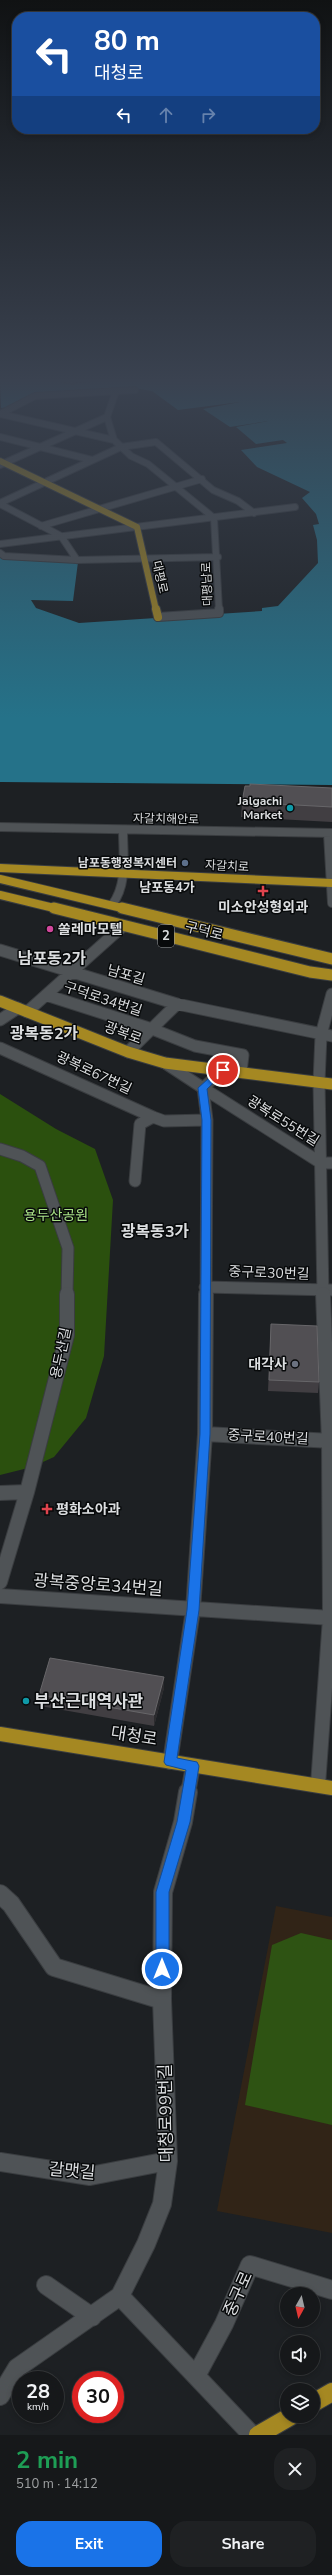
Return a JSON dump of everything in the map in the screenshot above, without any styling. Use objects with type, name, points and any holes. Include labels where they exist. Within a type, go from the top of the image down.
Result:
[{"type":"main road","points":[[62,491],[137,527]]},
{"type":"main road","name":"대평로","points":[[137,527],[158,617]]},
{"type":"main road","name":"자갈치로","points":[[0,868],[331,883]]},
{"type":"main road","name":"구덕로","points":[[0,879],[332,959]]},
{"type":"main road","name":"구덕로","points":[[0,895],[123,926],[332,975]]},
{"type":"main road","name":"광복로","points":[[0,1002],[128,1052],[165,1063],[326,1083]]},
{"type":"main road","name":"대청로","points":[[0,1734],[325,1786]]},
{"type":"main road","points":[[320,2399],[332,2392]]},
{"type":"main road","points":[[258,2435],[280,2422]]},
{"type":"street","points":[[0,504],[27,491]]},
{"type":"street","points":[[41,526],[160,491]]},
{"type":"street","points":[[182,491],[214,518]]},
{"type":"street","points":[[214,491],[238,501],[254,513]]},
{"type":"street","points":[[0,504],[61,536],[77,560]]},
{"type":"street","points":[[0,544],[295,507]]},
{"type":"street","name":"대평남로","points":[[158,617],[219,613],[218,557],[214,518]]},
{"type":"street","points":[[0,553],[4,556],[77,560],[218,557]]},
{"type":"street","name":"자갈치해안로","points":[[0,827],[330,834]]},
{"type":"street","points":[[112,905],[118,900],[123,882],[123,830]]},
{"type":"street","points":[[330,834],[332,903]]},
{"type":"street","name":"구덕로34번길","points":[[22,1010],[46,995],[123,926]]},
{"type":"street","name":"남포길","points":[[0,950],[71,973],[177,1004],[332,1036]]},
{"type":"street","points":[[325,1786],[331,1618],[326,1083],[321,1034],[332,994]]},
{"type":"street","name":"구덕로34번길","points":[[46,995],[152,1029]]},
{"type":"street","points":[[128,1052],[177,1004]]},
{"type":"street","points":[[0,1020],[22,1010]]},
{"type":"street","name":"광복로","points":[[152,1029],[195,1046],[244,1055],[241,1072]]},
{"type":"street","name":"광복로67번길","points":[[0,1048],[164,1121],[206,1120]]},
{"type":"street","name":"광복로55번길","points":[[165,1063],[326,1163]]},
{"type":"street","points":[[170,1762],[193,1610],[205,1434],[206,1120],[203,1088],[223,1070]]},
{"type":"street","points":[[135,1181],[140,1124],[153,1117]]},
{"type":"street","name":"용두산길","points":[[0,1149],[22,1156],[40,1166],[68,1248],[68,1335],[27,1492],[0,1582]]},
{"type":"street","name":"중구로30번길","points":[[205,1286],[328,1290]]},
{"type":"street","name":"중구로40번길","points":[[205,1434],[330,1441]]},
{"type":"street","points":[[0,1493],[27,1492]]},
{"type":"street","name":"광복중앙로34번길","points":[[0,1596],[331,1618]]},
{"type":"street","name":"대청로99번길","points":[[0,2396],[17,2368],[120,2296],[146,2244],[162,2204],[168,2161],[162,2000],[163,1892],[183,1822],[193,1766]]},
{"type":"street","points":[[0,1894],[12,1904],[54,1967],[162,2000]]},
{"type":"street","name":"갈맷길","points":[[0,2162],[90,2176],[168,2161]]},
{"type":"street","name":"중구로","points":[[196,2376],[224,2324],[250,2265],[332,2290]]},
{"type":"street","points":[[46,2285],[92,2317]]},
{"type":"street","points":[[120,2296],[252,2435]]},
{"type":"shaded area","points":[[276,1906],[332,1917],[332,2233],[217,2211]]},
{"type":"green space","name":"용두산공원","points":[[0,1094],[56,1129],[95,1149],[113,1200],[104,1356],[86,1418],[54,1457],[32,1467],[0,1475]]},
{"type":"green space","points":[[301,1933],[332,1940],[332,2125],[245,2105],[272,1945]]},
{"type":"water","points":[[307,491],[332,491],[332,785],[0,782],[0,557],[78,562],[73,601],[31,600],[36,608],[79,623],[262,611],[262,608],[278,606],[318,563],[317,540],[313,525],[319,524],[316,514],[302,498],[310,492]]},
{"type":"building","points":[[250,784],[332,788],[332,807],[242,802],[245,786],[250,786]]},
{"type":"building","name":"대각사","points":[[271,1324],[317,1326],[319,1382],[269,1380]]},
{"type":"building","points":[[50,1658],[164,1677],[154,1715],[39,1695]]},
{"type":"place","name":"Jalgachi Market","points":[[290,808]]},
{"type":"place","name":"남포동행정복지센터","points":[[185,863]]},
{"type":"place","name":"미소안성형외과","points":[[263,891]]},
{"type":"place","name":"쏠레마모텔","points":[[50,929]]},
{"type":"place","name":"대각사","points":[[295,1364]]},
{"type":"place","name":"평화소아과","points":[[47,1509]]},
{"type":"place","name":"부산근대역사관","points":[[26,1701]]},
{"type":"district","name":"남포동4가","points":[[167,888]]},
{"type":"district","name":"남포동2가","points":[[52,959]]},
{"type":"district","name":"광복동2가","points":[[44,1034]]},
{"type":"district","name":"광복동3가","points":[[155,1232]]},
{"type":"route","points":[[162,1969],[163,1892],[183,1822],[193,1766],[170,1762],[193,1610],[205,1434],[204,1228],[206,1120],[203,1088],[223,1070]]}]
